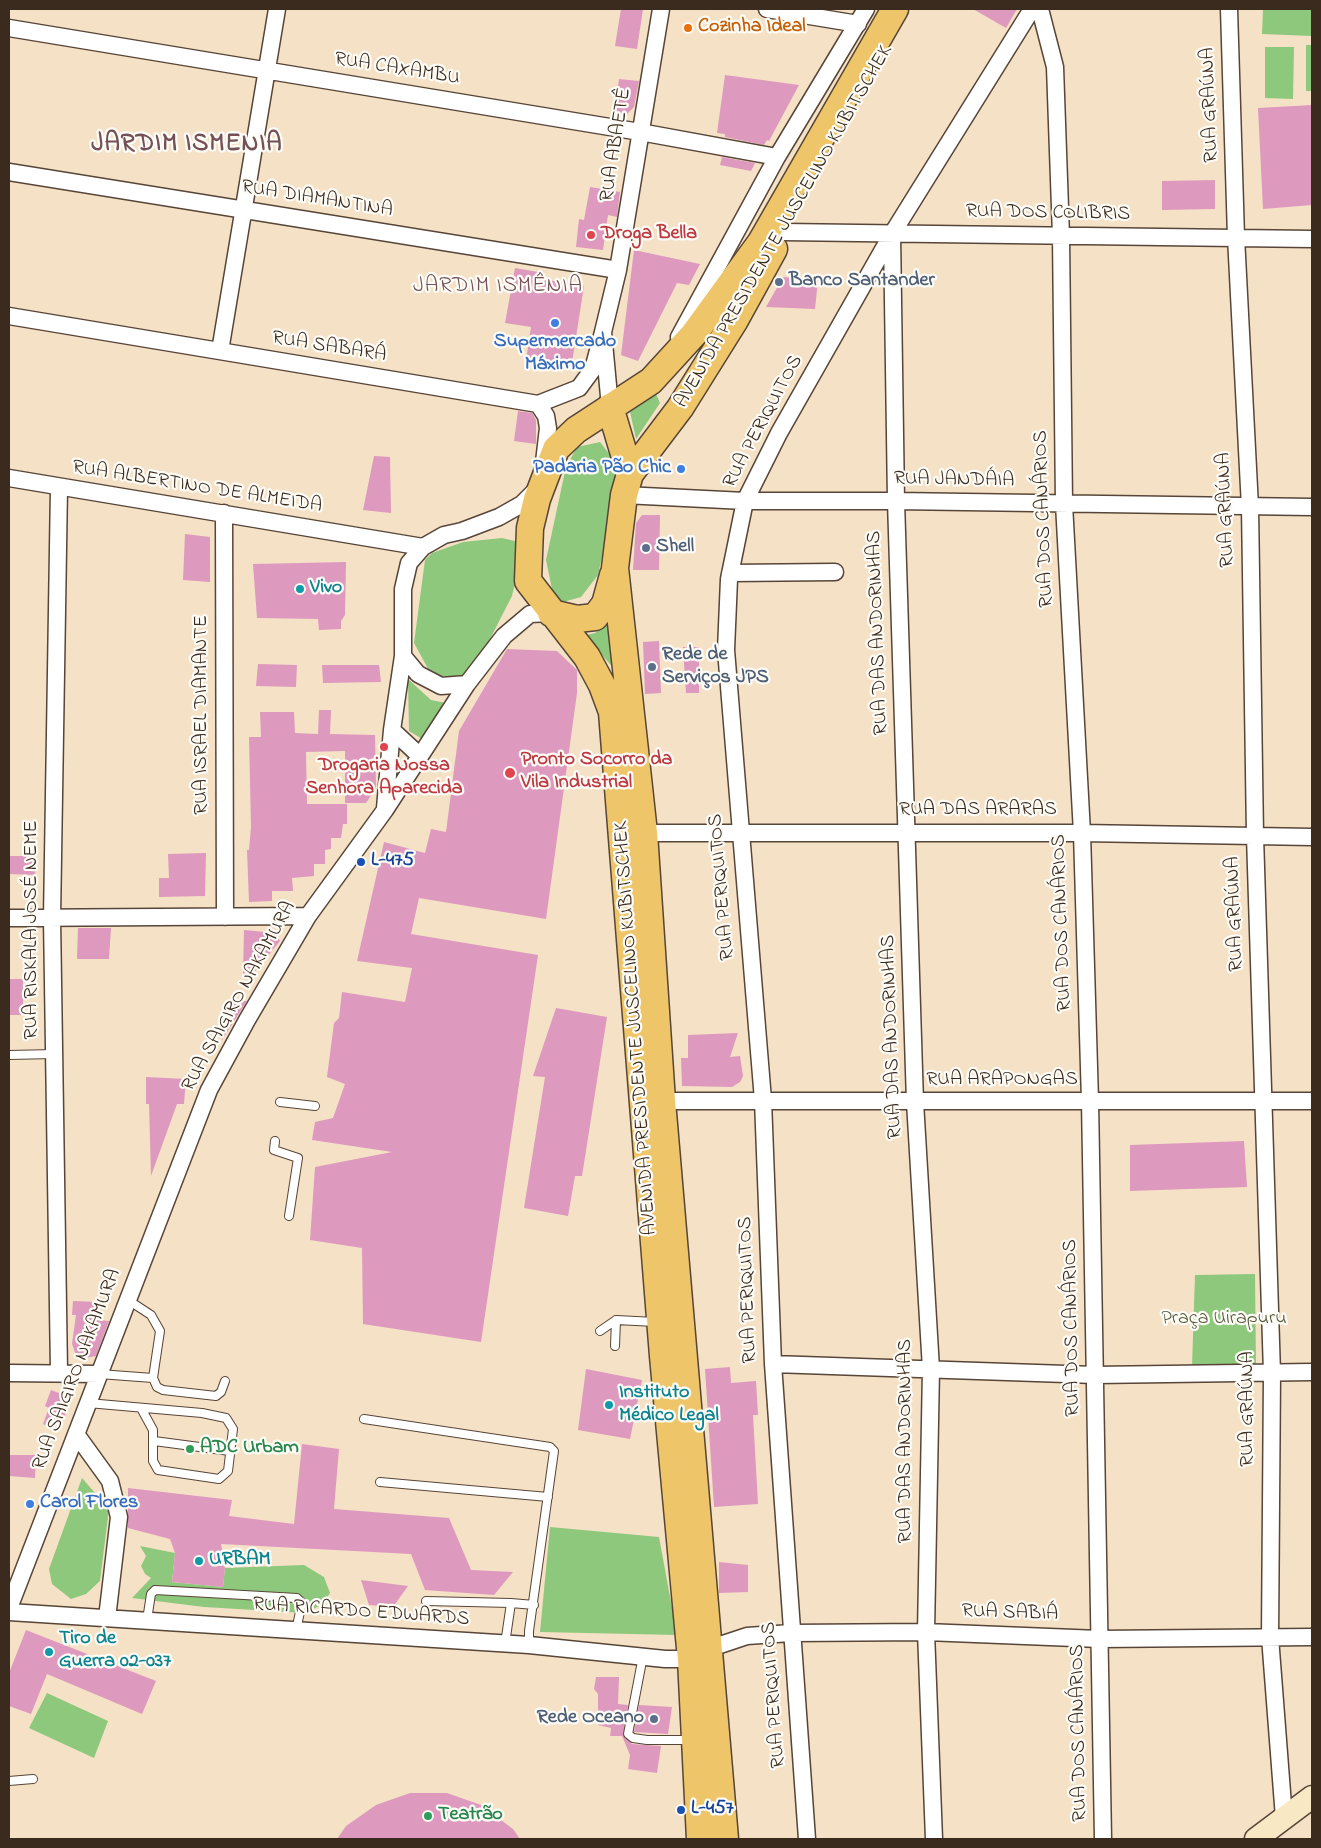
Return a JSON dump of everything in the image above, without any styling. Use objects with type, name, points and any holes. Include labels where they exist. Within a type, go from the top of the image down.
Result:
[{"type":"main road","name":"AVENIDA PRESIDENTE JUSCELINO KUBITSCHEK","points":[[725,1839],[699,1654],[660,1322],[612,712],[602,684],[587,657],[528,581],[530,528],[542,484],[556,449],[576,430],[651,381],[694,334],[761,242],[895,9]]},
{"type":"main road","name":"AVENIDA PRESIDENTE JUSCELINO KUBITSCHEK","points":[[700,1839],[695,1740],[699,1654],[644,833],[614,568],[627,485],[680,408],[735,320],[783,232],[913,9]]},
{"type":"main road","points":[[610,407],[627,485]]},
{"type":"main road","points":[[552,613],[577,619],[596,618],[605,604],[614,568]]},
{"type":"main road","points":[[1256,1839],[1312,1797]]},
{"type":"street","points":[[220,351],[277,9]]},
{"type":"street","name":"RUA ABAETÊ","points":[[610,407],[603,332],[618,270],[661,9]]},
{"type":"street","points":[[767,9],[858,24]]},
{"type":"street","points":[[651,381],[679,337],[777,157],[866,9]]},
{"type":"street","name":"RUA PERIQUITOS","points":[[807,1839],[773,1364],[763,1100],[739,832],[726,650],[730,573],[745,502],[779,433],[892,234],[1032,9]]},
{"type":"street","name":"RUA DOS CANÁRIOS","points":[[1040,9],[1055,68],[1060,236],[1064,504],[1082,833],[1090,1101],[1103,1839]]},
{"type":"street","name":"RUA GRAÚNA","points":[[1229,9],[1236,237],[1250,507],[1255,836],[1272,1373],[1270,1637],[1284,1818]]},
{"type":"street","name":"RUA CAXAMBU","points":[[9,28],[640,132],[777,157]]},
{"type":"street","name":"RUA DIAMANTINA","points":[[9,172],[618,270]]},
{"type":"street","name":"RUA DOS COLIBRIS","points":[[783,232],[1312,239]]},
{"type":"street","name":"RUA DAS ANDORINHAS","points":[[892,234],[896,501],[908,832],[915,1102],[931,1369],[926,1632],[934,1839]]},
{"type":"street","name":"RUA SABARÁ","points":[[9,316],[538,404]]},
{"type":"street","points":[[385,810],[392,730],[402,656],[403,588],[409,563],[423,547],[444,535],[462,531],[515,509],[542,484],[548,428],[546,416],[538,404],[579,388],[593,369],[603,332]]},
{"type":"street","name":"RUA ALBERTINO DE ALMEIDA","points":[[9,478],[224,513],[377,541],[423,547]]},
{"type":"street","name":"RUA JANDÁIA","points":[[627,485],[745,502],[896,501],[1312,507]]},
{"type":"street","name":"RUA RISKALA JOSÉ NEME","points":[[59,487],[52,918],[59,1372]]},
{"type":"street","name":"RUA ISRAEL DIAMANTE","points":[[224,513],[225,917]]},
{"type":"street","name":"RUA ALBERTINO DE ALMEIDA","points":[[377,541],[409,563]]},
{"type":"street","points":[[730,573],[835,572]]},
{"type":"street","name":"RUA SAIGIRO NAKAMURA","points":[[9,1608],[209,1090],[247,1020],[308,916],[385,810],[467,684],[504,636],[530,614],[552,613]]},
{"type":"street","points":[[402,656],[418,674],[441,686],[467,684]]},
{"type":"street","points":[[392,730],[420,756]]},
{"type":"street","name":"RUA DAS ARARAS","points":[[644,833],[1082,833],[1312,837]]},
{"type":"street","points":[[9,918],[308,916]]},
{"type":"street","name":"RUA ARAPONGAS","points":[[662,1101],[1312,1101]]},
{"type":"street","points":[[773,1364],[1095,1375],[1312,1372]]},
{"type":"street","points":[[9,1373],[59,1372],[99,1374]]},
{"type":"street","points":[[76,1434],[110,1481],[119,1517],[107,1618]]},
{"type":"street","name":"RUA RICARDO EDWARDS","points":[[9,1612],[529,1645],[643,1656],[699,1654]]},
{"type":"street","name":"RUA SABIÁ","points":[[699,1654],[747,1636],[791,1633],[926,1632],[1099,1638],[1312,1636]]},
{"type":"lane","points":[[9,1054],[54,1054]]},
{"type":"lane","points":[[280,1102],[315,1106]]},
{"type":"lane","points":[[275,1141],[274,1150],[298,1158],[289,1216]]},
{"type":"lane","points":[[128,1300],[151,1315],[160,1331],[153,1378],[157,1387],[163,1390],[216,1396],[221,1392],[225,1381]]},
{"type":"lane","points":[[600,1331],[616,1320],[660,1322]]},
{"type":"lane","points":[[615,1346],[616,1320]]},
{"type":"lane","points":[[99,1374],[153,1378]]},
{"type":"lane","points":[[88,1403],[202,1413],[226,1418],[233,1429],[228,1471],[219,1479],[158,1470],[153,1461],[153,1430],[141,1408]]},
{"type":"lane","points":[[364,1419],[550,1447],[554,1452],[529,1631],[529,1645]]},
{"type":"lane","points":[[154,1441],[230,1451]]},
{"type":"lane","points":[[380,1482],[548,1497]]},
{"type":"lane","points":[[147,1620],[150,1594],[155,1590],[297,1598],[302,1603],[296,1630]]},
{"type":"lane","points":[[426,1601],[534,1605]]},
{"type":"lane","points":[[505,1644],[511,1603]]},
{"type":"lane","points":[[643,1656],[628,1734],[633,1738],[647,1740],[695,1740]]},
{"type":"lane","points":[[9,1781],[33,1779]]},
{"type":"green space","points":[[1263,9],[1312,9],[1312,36],[1262,34]]},
{"type":"green space","points":[[1306,45],[1312,45],[1312,91],[1306,91]]},
{"type":"green space","points":[[1265,47],[1294,47],[1293,99],[1265,98]]},
{"type":"green space","points":[[656,394],[660,403],[636,439],[629,407]]},
{"type":"green space","points":[[600,442],[614,460],[617,487],[598,575],[581,597],[563,602],[554,599],[546,560],[566,467],[577,447]]},
{"type":"green space","points":[[502,538],[519,542],[520,562],[512,596],[490,639],[466,676],[432,676],[414,643],[425,560],[432,553],[463,542]]},
{"type":"green space","points":[[614,619],[621,677],[597,649],[582,636],[595,633]]},
{"type":"green space","points":[[408,679],[431,700],[451,704],[427,742],[409,731]]},
{"type":"green space","name":"Praça Uirapuru","points":[[1255,1274],[1256,1369],[1192,1366],[1195,1275]]},
{"type":"green space","points":[[82,1478],[109,1509],[100,1581],[86,1594],[71,1599],[52,1584],[49,1569]]},
{"type":"green space","points":[[550,1527],[659,1537],[677,1635],[540,1632]]},
{"type":"green space","points":[[140,1546],[175,1553],[172,1582],[223,1587],[225,1568],[304,1565],[324,1577],[330,1593],[323,1604],[305,1613],[204,1607],[132,1598],[151,1578],[145,1574],[141,1566],[146,1556]]},
{"type":"green space","points":[[47,1693],[108,1721],[94,1758],[29,1728]]},
{"type":"building","points":[[621,9],[643,9],[637,49],[615,46]]},
{"type":"building","points":[[973,9],[1017,9],[1006,28]]},
{"type":"building","points":[[725,75],[799,85],[769,141],[767,140],[764,145],[725,137],[725,134],[717,133]]},
{"type":"building","points":[[619,79],[639,81],[634,107],[627,114],[614,114]]},
{"type":"building","points":[[1312,105],[1312,205],[1263,209],[1258,108]]},
{"type":"building","points":[[722,157],[755,163],[751,171],[720,165]]},
{"type":"building","points":[[1215,180],[1215,209],[1162,210],[1162,181]]},
{"type":"building","points":[[590,187],[620,192],[617,217],[608,215],[603,250],[576,247],[579,219],[584,220]]},
{"type":"building","points":[[634,250],[700,264],[689,285],[677,283],[638,361],[621,355]]},
{"type":"building","name":"Supermercado Máximo","points":[[515,268],[538,272],[536,278],[584,286],[571,369],[526,360],[531,327],[505,323]]},
{"type":"building","points":[[783,277],[818,280],[815,309],[766,307]]},
{"type":"building","points":[[518,411],[532,413],[536,420],[536,444],[514,441]]},
{"type":"building","points":[[374,456],[390,457],[391,513],[363,510]]},
{"type":"building","name":"Shell","points":[[642,515],[660,515],[659,570],[633,570],[636,523]]},
{"type":"building","points":[[185,534],[210,537],[210,582],[183,580]]},
{"type":"building","name":"Vivo","points":[[346,562],[345,615],[341,621],[341,629],[319,630],[318,619],[257,618],[253,564]]},
{"type":"building","name":"Rede de Serviços JPS","points":[[659,641],[661,693],[645,694],[643,642]]},
{"type":"building","name":"Rede de Serviços JPS","points":[[683,647],[699,647],[699,693],[686,693]]},
{"type":"building","points":[[507,649],[557,651],[577,670],[577,693],[546,919],[419,898],[411,934],[538,955],[481,1342],[363,1324],[362,1248],[310,1240],[315,1167],[392,1152],[312,1140],[315,1122],[333,1118],[345,1084],[327,1077],[334,1023],[339,1018],[342,992],[405,1002],[412,968],[357,961],[384,842],[425,853],[431,829],[446,832],[459,731]]},
{"type":"building","points":[[258,664],[297,665],[296,687],[256,686]]},
{"type":"building","points":[[322,665],[379,665],[381,682],[323,683]]},
{"type":"building","points":[[319,710],[331,710],[330,734],[375,735],[376,788],[366,803],[345,803],[345,751],[306,752],[307,804],[347,804],[347,824],[343,824],[341,838],[331,838],[331,849],[325,850],[325,864],[314,864],[314,876],[292,878],[293,891],[272,891],[272,901],[249,902],[247,850],[249,850],[251,827],[249,737],[261,737],[260,712],[294,712],[295,733],[318,734]]},
{"type":"building","points":[[206,853],[205,896],[159,897],[159,878],[169,878],[168,854]]},
{"type":"building","points":[[9,856],[36,856],[35,875],[9,874]]},
{"type":"building","points":[[78,928],[111,928],[109,959],[77,959]]},
{"type":"building","points":[[244,930],[276,933],[280,941],[253,974],[243,975]]},
{"type":"building","points":[[9,979],[23,979],[23,1015],[9,1015]]},
{"type":"building","points":[[226,1001],[247,1001],[222,1040]]},
{"type":"building","points":[[556,1008],[607,1017],[582,1176],[575,1176],[568,1216],[524,1208],[545,1077],[533,1076]]},
{"type":"building","points":[[738,1033],[730,1057],[740,1056],[743,1076],[740,1082],[732,1087],[682,1086],[681,1058],[688,1058],[688,1035]]},
{"type":"building","points":[[146,1077],[186,1079],[184,1104],[177,1104],[151,1176],[149,1104],[146,1104]]},
{"type":"building","points":[[1244,1141],[1247,1187],[1130,1191],[1130,1145]]},
{"type":"building","points":[[73,1301],[97,1302],[97,1320],[109,1321],[96,1356],[85,1358],[76,1355],[72,1344],[76,1315],[72,1315]]},
{"type":"building","points":[[730,1367],[731,1383],[756,1381],[758,1415],[753,1415],[758,1504],[714,1507],[705,1369]]},
{"type":"building","name":"Instituto Médico Legal","points":[[586,1369],[642,1380],[630,1439],[578,1430]]},
{"type":"building","points":[[51,1390],[72,1398],[59,1431],[43,1424],[49,1408],[45,1406]]},
{"type":"building","points":[[302,1444],[339,1449],[334,1509],[449,1518],[471,1570],[513,1572],[494,1595],[425,1590],[411,1554],[221,1544],[225,1568],[223,1587],[172,1582],[175,1553],[170,1539],[128,1528],[128,1488],[232,1500],[229,1516],[294,1524]]},
{"type":"building","points":[[9,1455],[36,1455],[35,1478],[9,1476]]},
{"type":"building","points":[[719,1562],[748,1565],[748,1592],[719,1593]]},
{"type":"building","points":[[361,1580],[408,1586],[393,1607],[369,1605]]},
{"type":"building","name":"Tiro de Guerra 02-037","points":[[26,1630],[156,1681],[142,1714],[47,1674],[31,1714],[9,1706],[9,1673]]},
{"type":"building","points":[[596,1677],[619,1677],[618,1704],[628,1705],[623,1736],[632,1744],[661,1746],[657,1773],[628,1769],[630,1755],[622,1736],[610,1736],[611,1728],[598,1725],[598,1694],[594,1689]]},
{"type":"building","name":"Rede Oceano","points":[[639,1705],[672,1707],[668,1734],[634,1732]]},
{"type":"building","name":"Teatrão","points":[[410,1793],[447,1793],[481,1805],[513,1829],[520,1839],[337,1839],[346,1826],[376,1805]]},
{"type":"place","name":"Cozinha Ideal","points":[[688,28]]},
{"type":"place","name":"Droga Bella","points":[[591,235]]},
{"type":"place","name":"Banco Santander","points":[[779,282]]},
{"type":"place","name":"Supermercado Máximo","points":[[555,323]]},
{"type":"place","name":"Padaria Pão Chic","points":[[681,469]]},
{"type":"place","name":"Shell","points":[[646,548]]},
{"type":"place","name":"Vivo","points":[[300,589]]},
{"type":"place","name":"Rede de Serviços JPS","points":[[652,667]]},
{"type":"place","name":"Drogaria Nossa Senhora Aparecida","points":[[384,747]]},
{"type":"place","name":"Pronto Socorro da Vila Industrial","points":[[510,773]]},
{"type":"place","name":"L-475","points":[[361,862]]},
{"type":"place","name":"Instituto Médico Legal","points":[[609,1405]]},
{"type":"place","name":"ADC Urbam","points":[[190,1449]]},
{"type":"place","name":"Carol Flores","points":[[30,1504]]},
{"type":"place","name":"URBAM","points":[[199,1561]]},
{"type":"place","name":"Tiro de Guerra 02-037","points":[[49,1652]]},
{"type":"place","name":"Rede Oceano","points":[[654,1719]]},
{"type":"place","name":"L-457","points":[[681,1810]]},
{"type":"place","name":"Teatrão","points":[[428,1816]]},
{"type":"district","name":"JARDIM ISMENIA","points":[[187,146]]},
{"type":"district","name":"JARDIM ISMÊNIA","points":[[498,287]]}]
